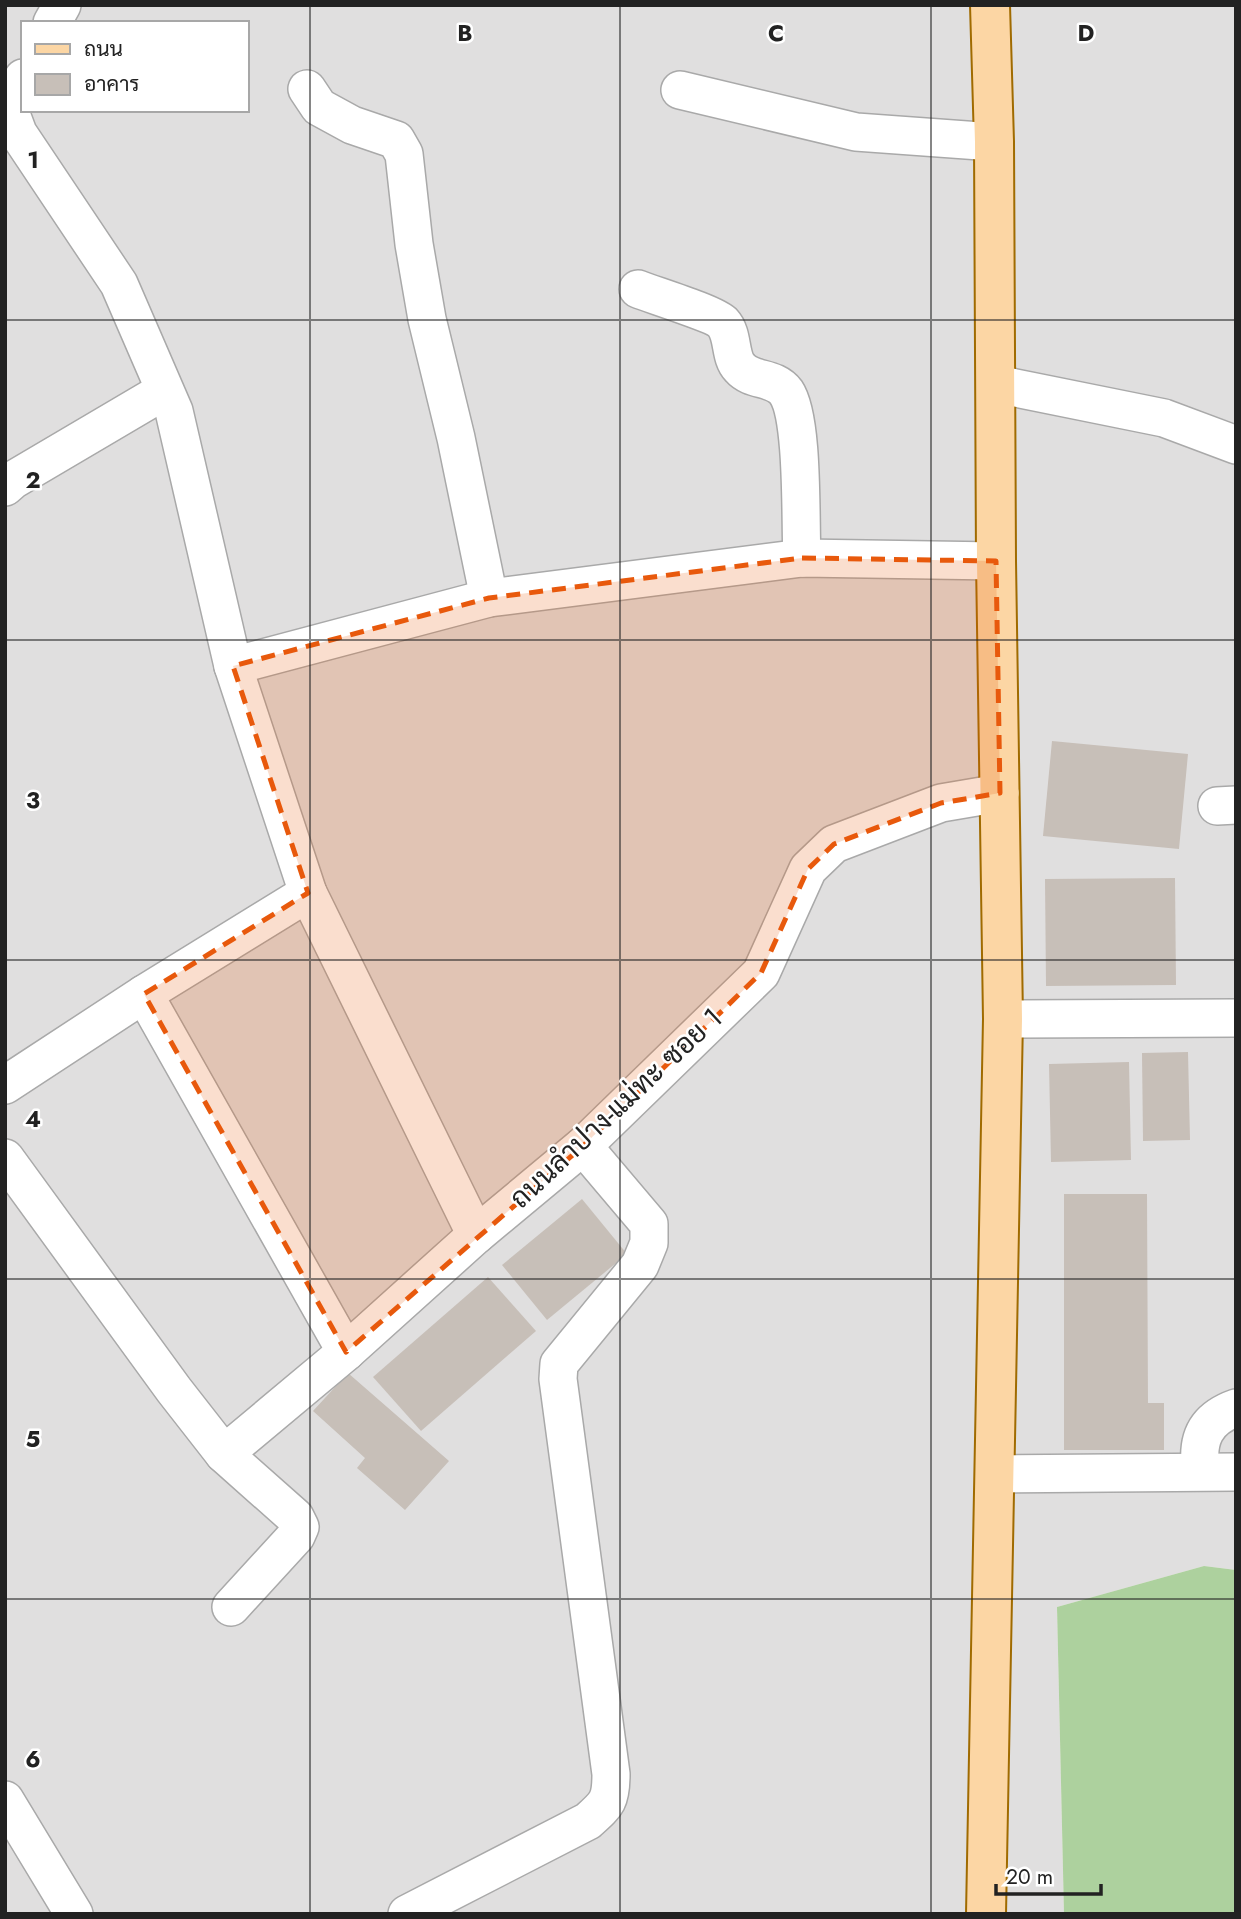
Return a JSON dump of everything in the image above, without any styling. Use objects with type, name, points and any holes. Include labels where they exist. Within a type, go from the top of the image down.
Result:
[{"type":"main road","points":[[986,1914],[1003,1019],[996,561],[994,142],[990,5]]},
{"type":"street","points":[[53,21],[61,5]]},
{"type":"street","points":[[21,82],[8,106],[18,133],[119,284],[174,411],[233,666],[308,893],[476,1235]]},
{"type":"street","points":[[307,89],[319,107],[352,125],[396,140],[404,154],[414,244],[427,319],[456,439],[489,598]]},
{"type":"street","points":[[680,90],[856,132],[994,142]]},
{"type":"street","points":[[638,289],[723,323],[731,338],[737,365],[748,376],[769,379],[785,391],[792,405],[798,436],[802,558]]},
{"type":"street","points":[[996,384],[1164,418],[1236,445]]},
{"type":"street","points":[[5,487],[164,391]]},
{"type":"street","points":[[233,666],[489,598],[802,558],[996,561]]},
{"type":"street","name":"ถนนลำปาง-แม่ทะ ซอย 1","points":[[224,1454],[346,1352],[476,1235],[583,1146],[761,973],[808,869],[834,845],[941,803],[1000,793]]},
{"type":"street","points":[[5,1085],[144,994],[308,893]]},
{"type":"street","points":[[144,994],[346,1352]]},
{"type":"street","points":[[1003,1019],[1236,1018]]},
{"type":"street","points":[[407,1914],[588,1821],[602,1809],[611,1793],[611,1774],[558,1379],[559,1364],[640,1265],[649,1243],[649,1224],[583,1146]]},
{"type":"street","points":[[5,1158],[174,1390],[224,1454],[295,1517],[300,1527],[296,1536],[231,1606]]},
{"type":"street","points":[[1218,1471],[1199,1455],[1201,1440],[1208,1426],[1220,1415],[1236,1408]]},
{"type":"street","points":[[995,1474],[1218,1471]]},
{"type":"street","points":[[5,1800],[74,1914]]},
{"type":"highlighted area","points":[[802,558],[996,561],[1000,793],[941,803],[834,844],[808,869],[761,973],[583,1146],[346,1352],[144,994],[308,893],[233,666],[489,598]]},
{"type":"shaded area","points":[[5,5],[1236,5],[1236,1570],[1204,1566],[1057,1607],[1064,1914],[5,1914]]},
{"type":"green space","points":[[1204,1566],[1236,1570],[1236,1914],[1064,1914],[1057,1607]]},
{"type":"building","points":[[1052,741],[1188,754],[1179,849],[1043,836]]},
{"type":"building","points":[[1175,878],[1176,985],[1046,986],[1045,879]]},
{"type":"building","points":[[1188,1052],[1190,1140],[1143,1141],[1142,1053]]},
{"type":"building","points":[[1129,1062],[1131,1160],[1051,1162],[1049,1064]]},
{"type":"building","points":[[1064,1194],[1147,1194],[1148,1403],[1164,1403],[1164,1450],[1064,1450]]},
{"type":"building","points":[[582,1199],[627,1254],[547,1320],[502,1265]]},
{"type":"building","points":[[488,1277],[536,1331],[421,1431],[373,1377]]},
{"type":"building","points":[[348,1373],[449,1461],[405,1510],[357,1468],[365,1458],[313,1411]]}]
